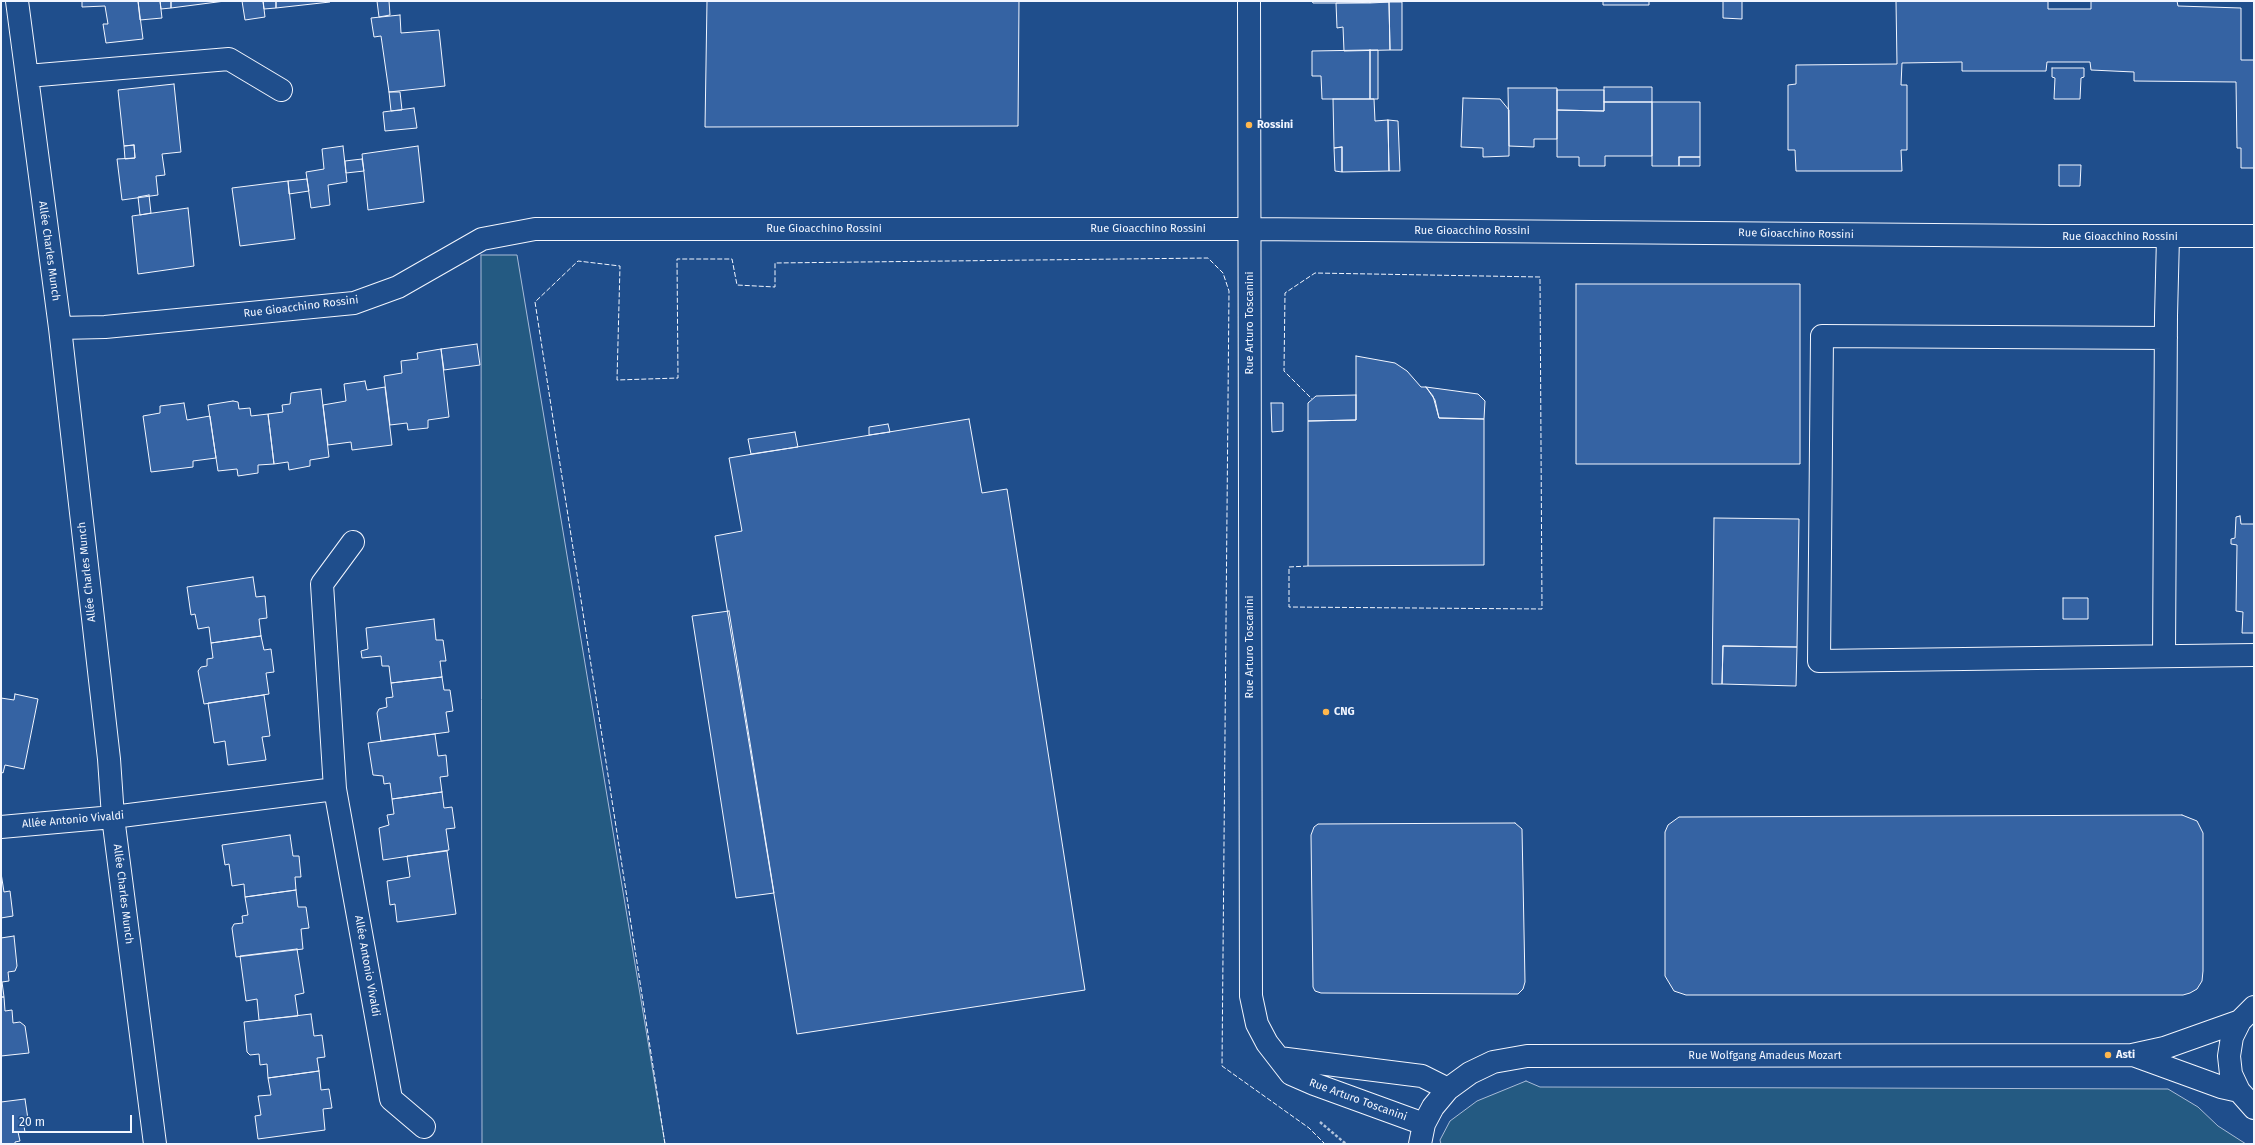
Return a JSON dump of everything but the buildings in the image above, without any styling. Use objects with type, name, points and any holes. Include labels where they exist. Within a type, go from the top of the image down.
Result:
[{"type":"street","name":"Allée Charles Munch","points":[[17,1],[60,328],[108,759],[113,817],[155,1144]]},
{"type":"street","name":"Rue Arturo Toscanini","points":[[1249,1],[1251,996],[1257,1024],[1267,1043],[1291,1074],[1422,1134]]},
{"type":"street","points":[[27,76],[229,59],[281,90]]},
{"type":"street","name":"Rue Gioacchino Rossini","points":[[60,328],[105,327],[354,303],[398,288],[482,239],[535,228],[1250,229],[2168,237],[2254,236]]},
{"type":"street","points":[[2164,656],[2168,237]]},
{"type":"street","points":[[2166,338],[1822,336],[1819,661],[2254,655]]},
{"type":"street","name":"Allée Antonio Vivaldi","points":[[353,542],[322,584],[335,789],[391,1099],[424,1128]]},
{"type":"street","name":"Allée Antonio Vivaldi","points":[[1,827],[113,817],[335,789]]},
{"type":"street","points":[[2247,1014],[2232,1037],[2229,1056],[2231,1074],[2239,1091],[2254,1108]]},
{"type":"street","name":"Rue Wolfgang Amadeus Mozart","points":[[1422,1134],[1433,1107],[1448,1090],[1470,1073],[1493,1062],[1527,1056],[2132,1055],[2164,1048],[2247,1014]]},
{"type":"street","name":"Rue Wolfgang Amadeus Mozart","points":[[2132,1055],[2222,1087],[2239,1091]]},
{"type":"street","name":"Rue Arturo Toscanini","points":[[1279,1058],[1422,1076],[1448,1090]]},
{"type":"shaded area","points":[[481,255],[517,255],[665,1144],[482,1144]]},
{"type":"shaded area","points":[[1526,1081],[1540,1087],[2168,1089],[2198,1107],[2218,1126],[2246,1144],[1441,1144],[1440,1140],[1450,1121],[1477,1101]]},
{"type":"fence","points":[[665,1144],[535,302],[578,261],[620,266],[617,380],[678,378],[677,259],[732,259],[737,285],[775,287],[775,263],[1208,258],[1223,273],[1229,291],[1222,1066],[1309,1128],[1325,1144]]},
{"type":"fence","points":[[1308,566],[1289,567],[1289,607],[1542,609],[1540,277],[1315,273],[1285,293],[1284,371],[1312,399]]},
{"type":"place","name":"Rossini","points":[[1249,125]]},
{"type":"place","name":"CNG","points":[[1326,712]]},
{"type":"place","name":"Asti","points":[[2108,1055]]}]
